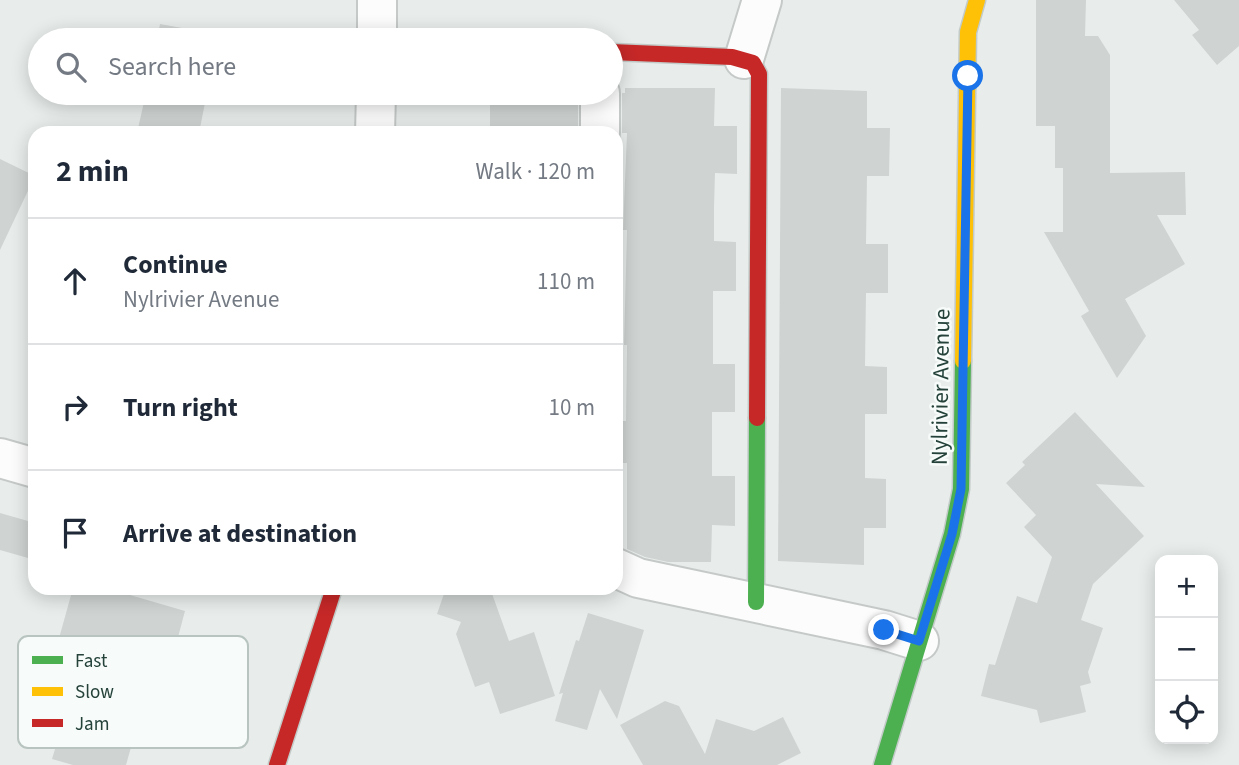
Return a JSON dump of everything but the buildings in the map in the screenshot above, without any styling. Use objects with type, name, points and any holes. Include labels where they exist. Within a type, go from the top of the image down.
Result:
[{"type":"street","points":[[377,0],[377,28]]},
{"type":"street","points":[[744,59],[762,0]]},
{"type":"street","name":"Nylrivier Avenue","points":[[881,765],[952,534],[961,489],[968,33],[977,0]]},
{"type":"street","points":[[623,53],[744,59],[753,63],[760,74],[756,602]]},
{"type":"street","points":[[375,126],[376,105]]},
{"type":"street","points":[[600,105],[600,126]]},
{"type":"street","points":[[0,458],[28,466]]},
{"type":"street","points":[[623,571],[638,578],[884,630],[919,641]]},
{"type":"street","points":[[277,765],[332,595]]},
{"type":"traffic: fast","points":[[882,765],[952,534],[961,489],[963,361]]},
{"type":"traffic: fast","points":[[756,602],[757,418]]},
{"type":"traffic: slow","points":[[963,361],[968,32],[977,0]]},
{"type":"traffic: jam","points":[[623,52],[732,57],[753,63],[759,74],[757,418]]},
{"type":"traffic: jam","points":[[277,765],[332,595]]},
{"type":"route","points":[[884,630],[919,641],[952,534],[961,489],[968,76]]}]
